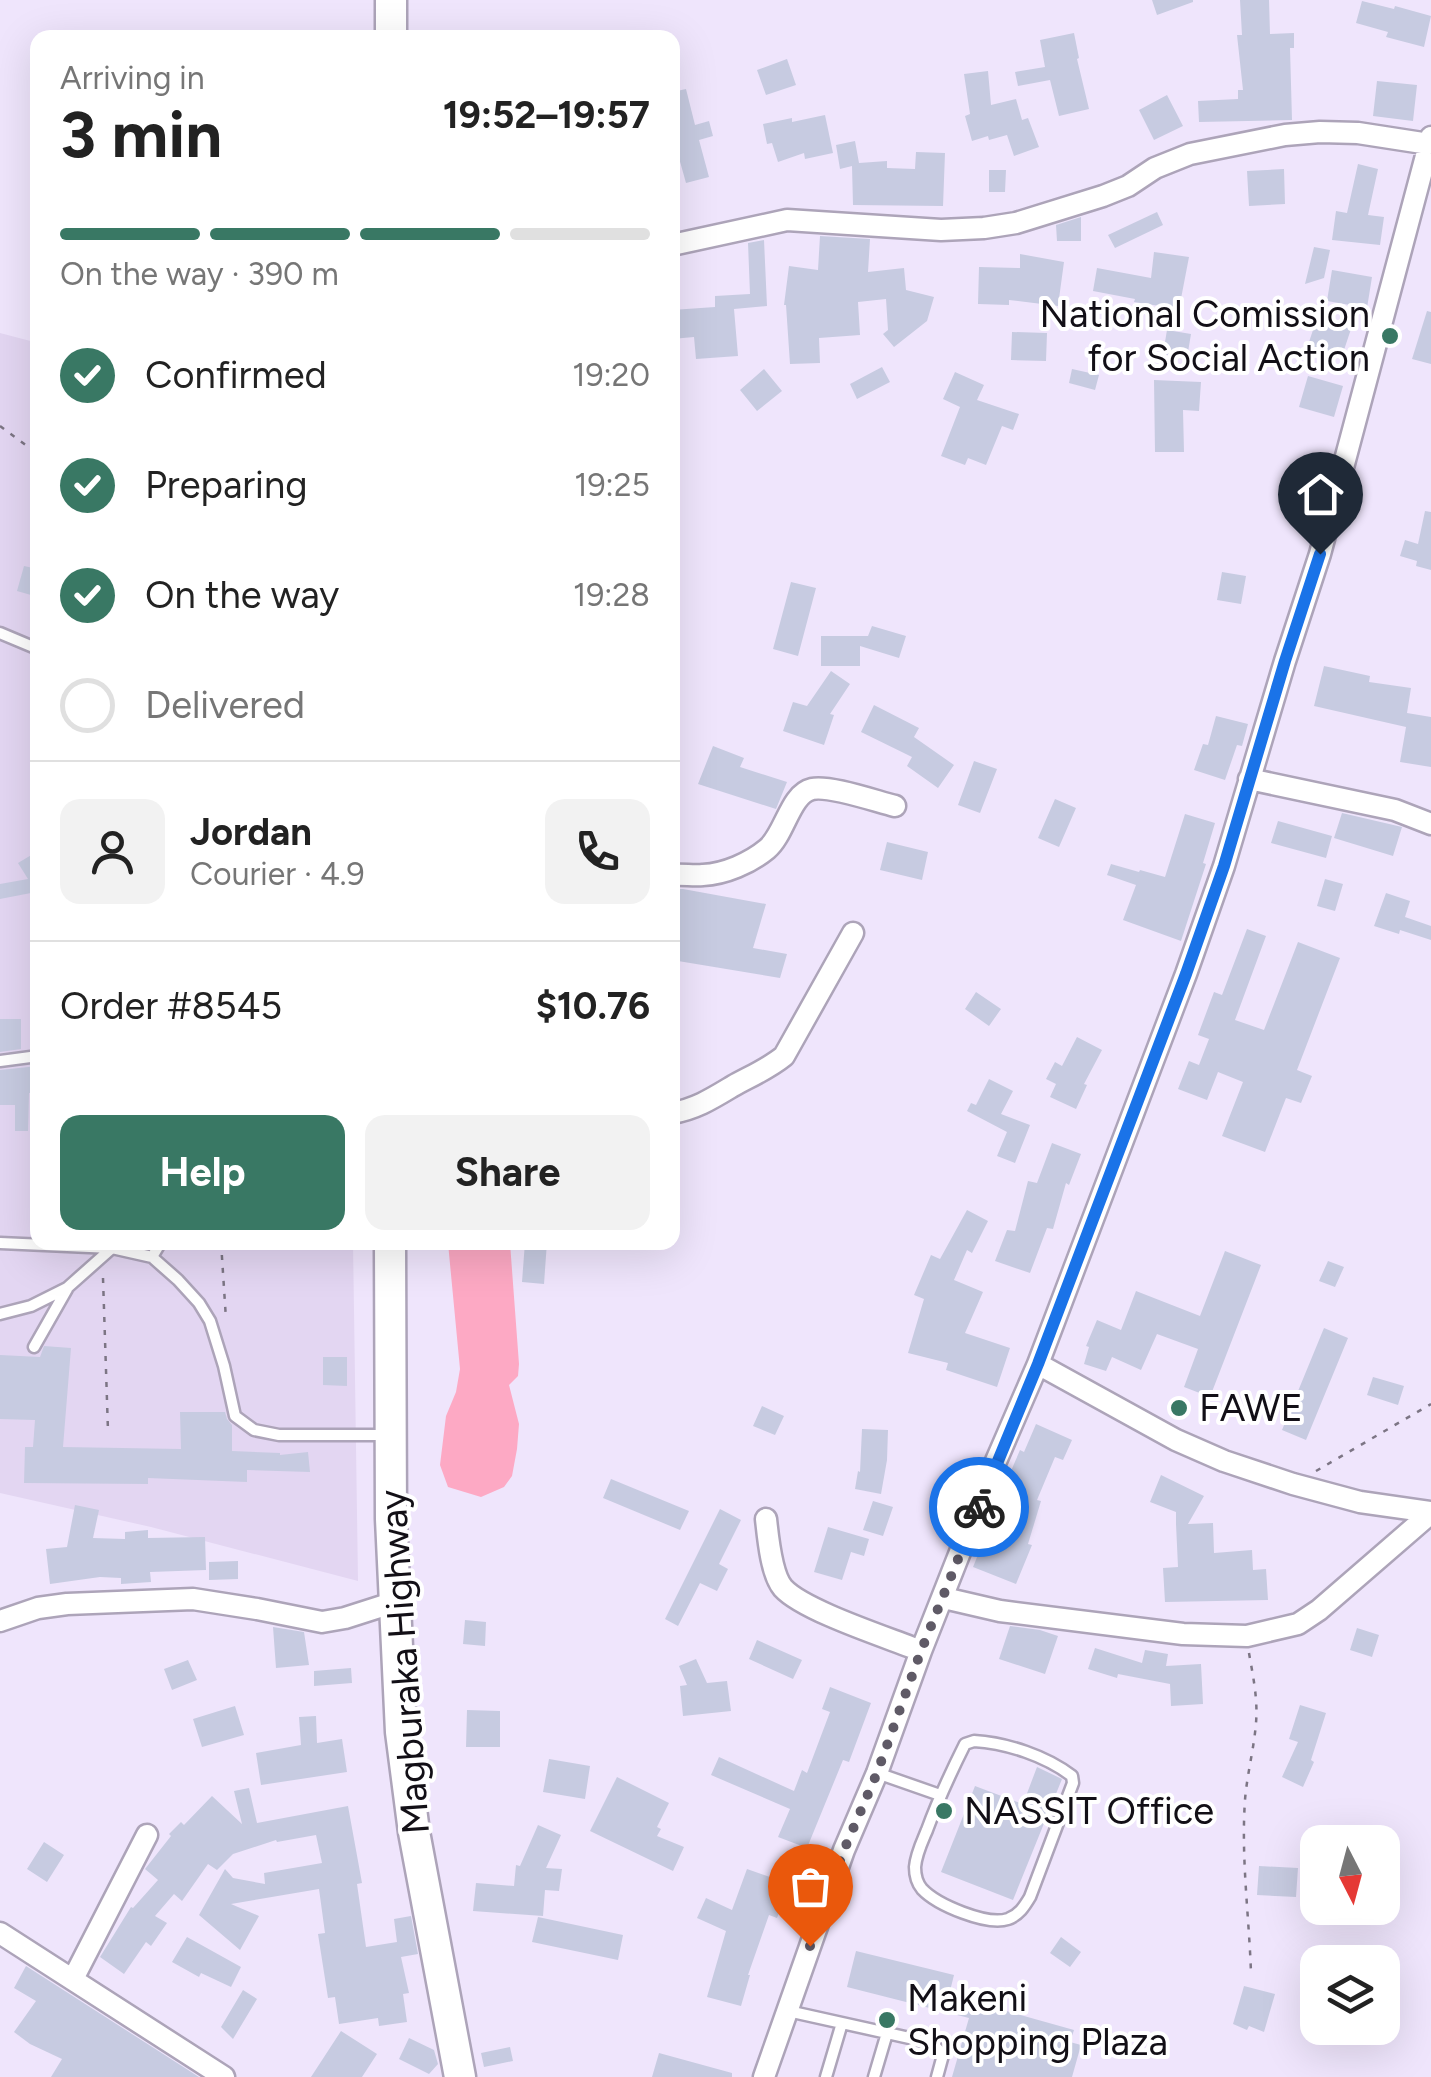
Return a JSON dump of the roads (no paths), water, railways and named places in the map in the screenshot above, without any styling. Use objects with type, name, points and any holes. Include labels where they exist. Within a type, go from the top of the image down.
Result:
[{"type":"main road","points":[[390,30],[391,0]]},
{"type":"main road","name":"Magburaka Highway","points":[[390,1250],[390,1434],[401,1732],[414,1832],[460,2077]]},
{"type":"street","points":[[680,243],[787,220],[941,230],[984,228],[1016,223],[1104,196],[1190,154],[1285,135],[1358,133],[1430,140],[1320,554],[1224,866],[1038,1364],[996,1461],[844,1850],[764,2077]]},
{"type":"street","points":[[1249,779],[1395,810],[1431,824]]},
{"type":"street","points":[[680,875],[728,870],[767,849],[779,836],[798,796],[810,789],[894,806]]},
{"type":"street","points":[[680,1112],[709,1101],[784,1056],[853,932]]},
{"type":"street","points":[[1038,1364],[1176,1440],[1224,1461],[1360,1502],[1431,1512]]},
{"type":"street","points":[[944,1598],[1000,1612],[1183,1634],[1246,1636],[1298,1624],[1319,1610],[1431,1512]]},
{"type":"street","points":[[766,1519],[768,1542],[782,1586],[824,1613],[921,1651]]},
{"type":"street","points":[[0,1621],[38,1608],[67,1604],[193,1600],[322,1622],[395,1602]]},
{"type":"street","points":[[73,1979],[147,1835]]},
{"type":"street","points":[[0,1933],[224,2077]]},
{"type":"lane","points":[[0,633],[30,646]]},
{"type":"lane","points":[[0,1061],[30,1057]]},
{"type":"lane","points":[[0,1242],[30,1245]]},
{"type":"lane","points":[[86,1250],[152,1258],[178,1280],[210,1320],[235,1416],[254,1430],[279,1435],[390,1434]]},
{"type":"lane","points":[[152,1258],[156,1250]]},
{"type":"lane","points":[[0,1314],[30,1306],[67,1288],[107,1252]]},
{"type":"lane","points":[[34,1347],[67,1288]]},
{"type":"lane","points":[[974,1741],[1030,1754],[1072,1776],[1073,1783],[1030,1898],[1009,1919],[993,1922],[968,1916],[924,1891],[917,1881],[918,1853],[940,1795],[965,1744],[974,1741]]},
{"type":"lane","points":[[877,1773],[940,1795]]},
{"type":"lane","points":[[788,2010],[932,2043],[943,2055],[937,2077]]},
{"type":"lane","points":[[826,2077],[842,2023]]},
{"type":"lane","points":[[874,2077],[886,2033]]},
{"type":"place","name":"National Comission for Social Action","points":[[1390,336]]},
{"type":"place","name":"FAWE","points":[[1179,1408]]},
{"type":"place","name":"NASSIT Office","points":[[944,1811]]},
{"type":"place","name":"Makeni Shopping Plaza","points":[[887,2020]]}]
